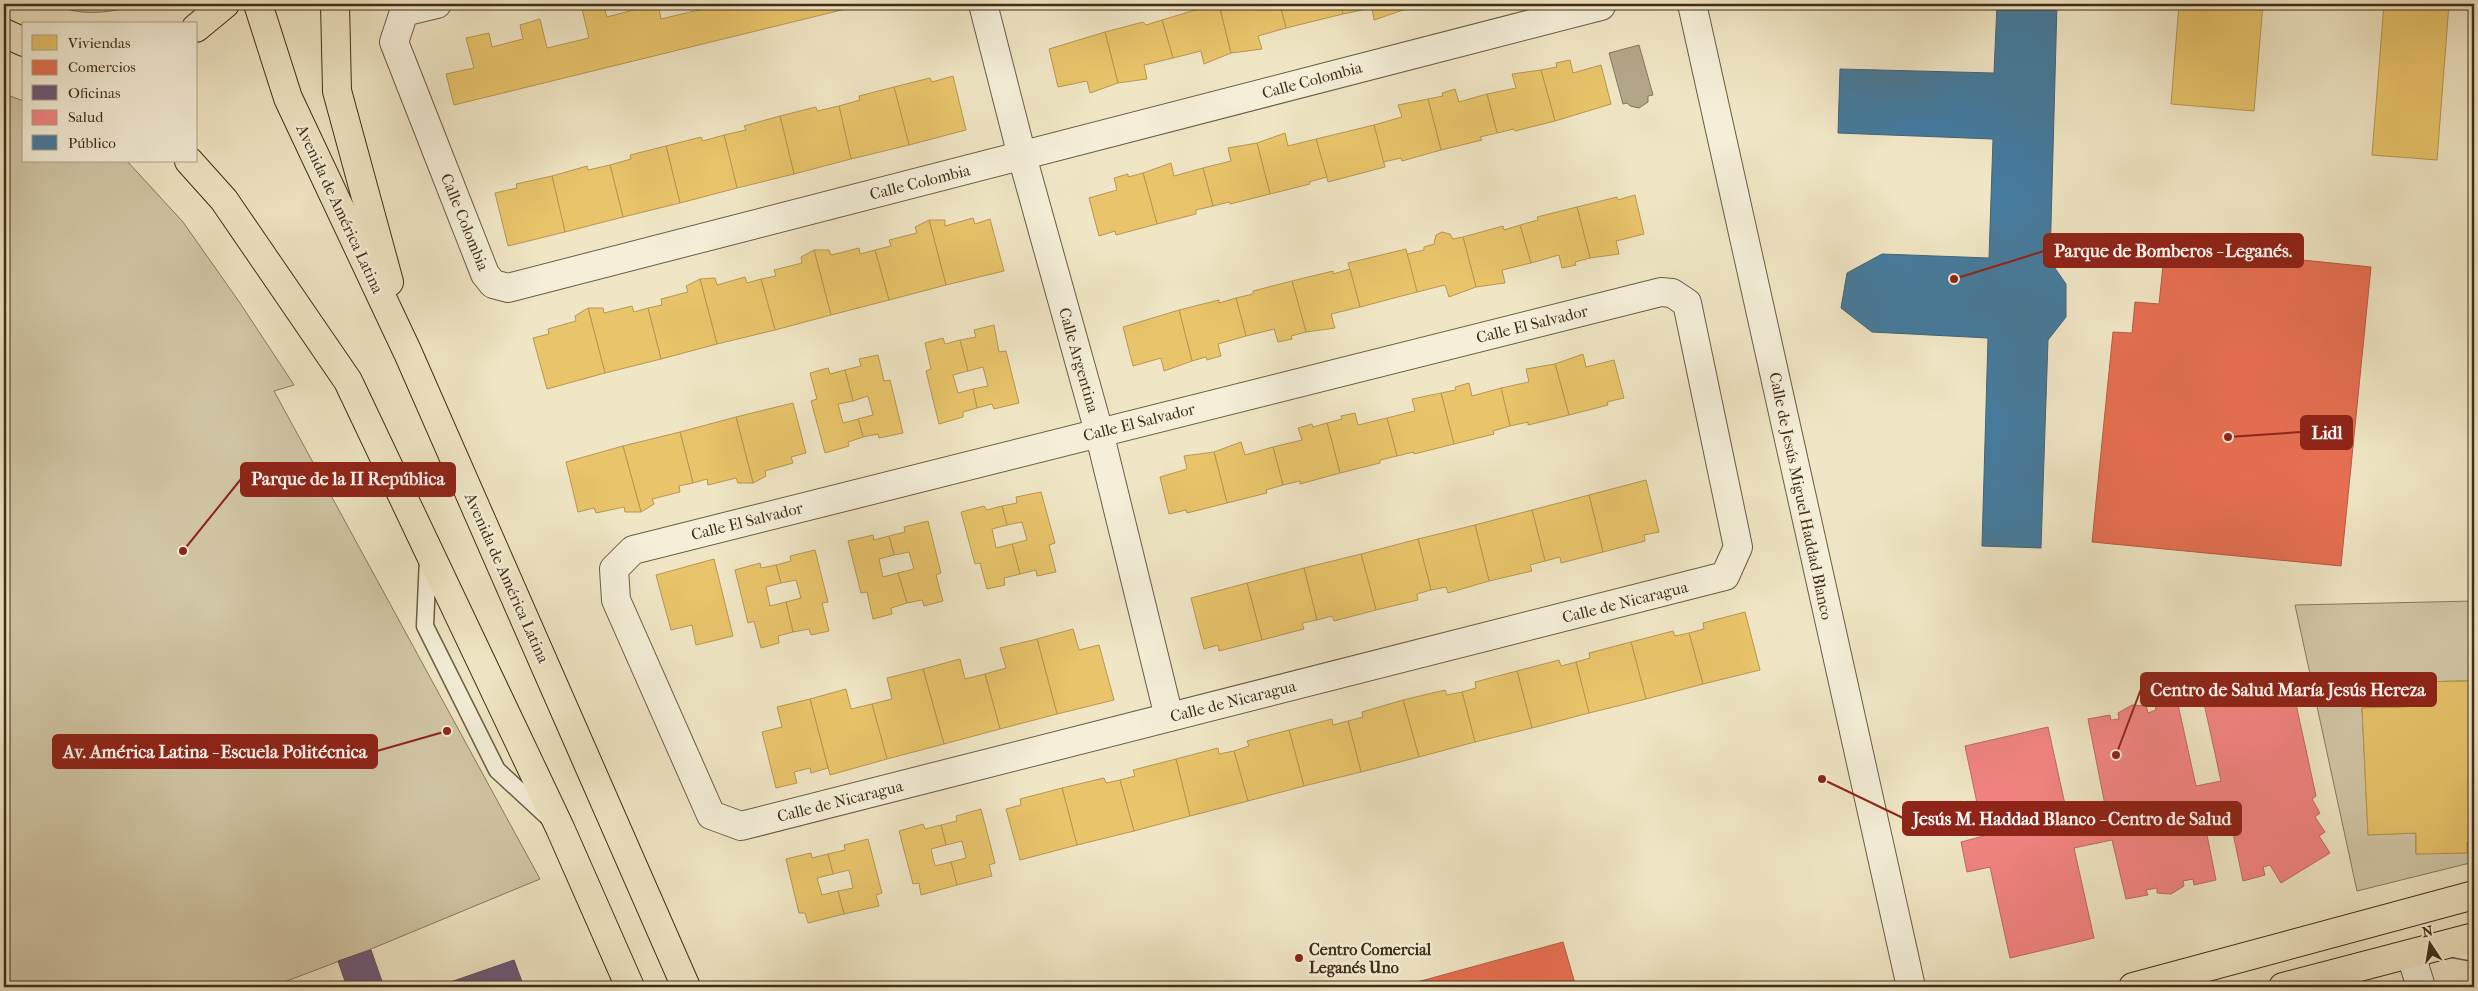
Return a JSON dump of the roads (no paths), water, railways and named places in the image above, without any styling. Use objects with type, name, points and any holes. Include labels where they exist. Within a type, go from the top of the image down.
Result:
[{"type":"main road","points":[[198,26],[225,4]]},
{"type":"main road","name":"Avenida de América Latina","points":[[258,4],[288,98],[408,353],[686,987]]},
{"type":"main road","points":[[335,4],[336,91],[408,353]]},
{"type":"main road","points":[[4,33],[22,41]]},
{"type":"main road","points":[[190,162],[224,200],[348,381],[560,828],[630,987]]},
{"type":"main road","points":[[2134,987],[2474,895]]},
{"type":"main road","points":[[2283,987],[2474,937]]},
{"type":"street","name":"Calle Colombia","points":[[437,4],[404,12],[394,42],[485,274],[494,284],[508,288],[1600,5]]},
{"type":"street","name":"Calle Argentina","points":[[983,4],[1022,156],[1099,432],[1169,717]]},
{"type":"street","name":"Calle de Jesús Miguel Haddad Blanco","points":[[1692,4],[1911,987]]},
{"type":"street","name":"Calle El Salvador","points":[[711,815],[616,600],[614,570],[633,550],[1661,292],[1672,293],[1687,303],[1738,548]]},
{"type":"street","name":"Calle de Nicaragua","points":[[711,815],[740,826],[1725,576],[1738,548]]},
{"type":"street","points":[[2411,955],[2421,987]]},
{"type":"lane","points":[[429,550],[425,626],[497,770],[560,828]]},
{"type":"lane","points":[[2441,946],[2474,953]]},
{"type":"place","name":"Parque de Bomberos - Leganés.","points":[[1954,279]]},
{"type":"place","name":"Lidl","points":[[2228,437]]},
{"type":"place","name":"Parque de la II República","points":[[183,551]]},
{"type":"place","name":"Av. América Latina - Escuela Politécnica","points":[[447,731]]},
{"type":"place","name":"Centro de Salud María Jesús Hereza","points":[[2116,755]]},
{"type":"place","name":"Jesús M. Haddad Blanco - Centro de Salud","points":[[1822,779]]},
{"type":"place","name":"Centro Comercial Leganés Uno","points":[[1299,958]]}]
